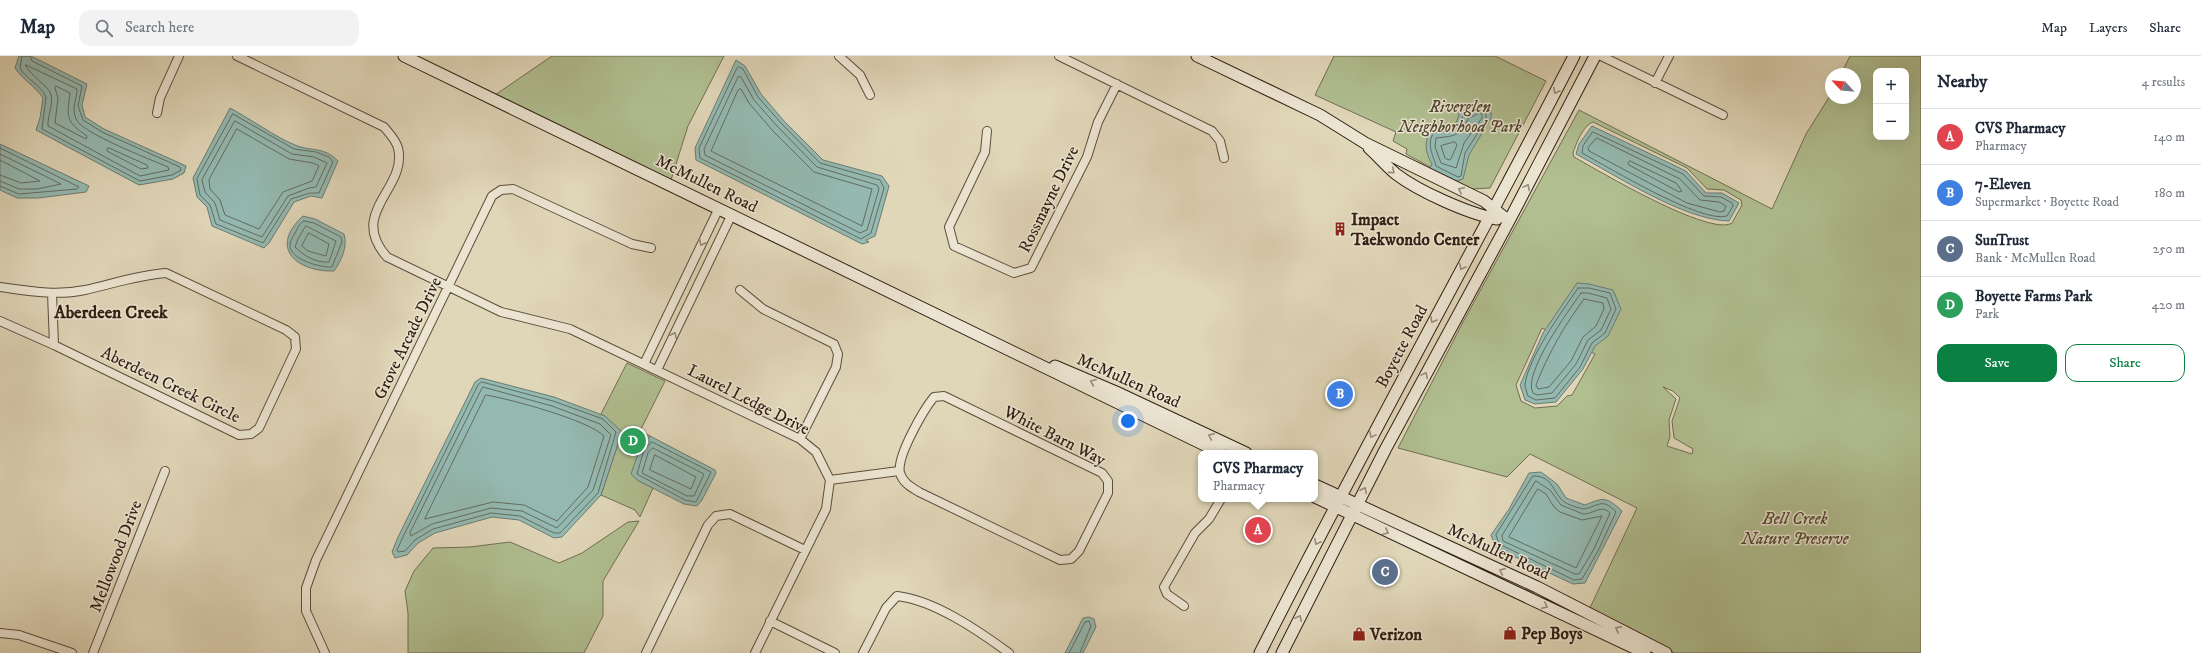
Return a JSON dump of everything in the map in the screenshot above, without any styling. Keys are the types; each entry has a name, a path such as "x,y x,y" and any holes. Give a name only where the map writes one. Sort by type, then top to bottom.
{"street":[{"path":"157,113 160,98 179,56"},
{"name":"Laurel Ledge Drive","path":"237,56 384,127 398,148 398,164 374,218 373,229 379,247 387,257 501,312 570,329 800,439 816,452 830,480"},
{"name":"McMullen Road","path":"404,56 995,342 1239,450"},
{"path":"839,56 860,75 870,95"},
{"path":"1059,56 1212,131 1220,141 1224,158"},
{"path":"1197,56 1320,115 1365,143 1484,202 1492,213 1509,221"},
{"name":"Boyette Road","path":"1260,653 1334,507 1492,213 1574,56"},
{"name":"Boyette Road","path":"1282,653 1356,505 1509,221 1595,56"},
{"path":"1601,56 1723,115"},
{"path":"1655,83 1669,56"},
{"name":"Rossmayne Drive","path":"987,131 985,152 948,227 954,246 1014,273 1031,268 1087,157 1098,122 1117,84"},
{"path":"1365,143 1388,167 1405,180 1477,215 1492,213"},
{"name":"Grove Arcade Drive","path":"325,653 306,611 306,588 320,552 492,196 501,190 513,189 632,244 651,248"},
{"path":"644,364 719,208"},
{"path":"657,370 732,214"},
{"name":"Aberdeen Creek Circle","path":"0,287 52,294 84,290 150,274 166,273 286,330 295,337 296,349 258,428 251,434 239,435 54,344 0,321"},
{"path":"740,290 763,309 834,344 838,354 836,367 800,439"},
{"path":"52,294 54,344"},
{"name":"McMullen Road","path":"1074,378 1215,450"},
{"name":"White Barn Way","path":"944,396 1102,473 1108,481 1108,493 1079,551 1071,558 1060,560 919,492 905,483 899,471 902,456 925,408 934,397 944,396"},
{"name":"Mellowood Drive","path":"93,653 165,470"},
{"path":"755,653 826,509 830,480 899,471"},
{"name":"McMullen Road","path":"1318,486 1537,587 1666,653"},
{"name":"McMullen Road","path":"1318,499 1645,653"},
{"path":"1184,606 1167,594 1164,587 1195,533 1208,519 1219,502"},
{"path":"646,653 708,525 716,516 730,514 805,550"},
{"path":"863,653 886,608 897,596 912,597 974,628 1009,653"},
{"path":"770,621 835,653"},
{"path":"0,632 19,635 72,653"}],"green space":[{"path":"552,56 724,56 688,126 671,180 495,95"},
{"name":"Riverglen Neighborhood Park","path":"1334,56 1495,56 1546,81 1490,188 1471,189 1406,154 1407,149 1393,141 1396,132 1315,95"},
{"name":"Bell Creek Nature Preserve","path":"1850,56 1921,56 1921,653 1675,653 1589,610 1637,508 1530,454 1507,477 1398,448 1463,322 1579,110 1772,209 1806,134 1825,104 1861,104 1861,68 1844,68","holes":["1593,122 1687,168 1707,189 1724,190 1741,200 1742,205 1732,223 1720,225 1702,221 1679,212 1629,188 1574,157 1573,153 1578,140 1586,127","1542,328 1595,354 1572,395 1567,396 1557,406 1535,408 1521,401 1516,385","1663,387 1673,391 1680,398 1672,421 1674,438 1693,449 1692,454 1667,446 1670,437 1669,420 1676,399"]},
{"path":"627,363 665,381 640,431 650,436 640,448 637,480 653,488 640,517 635,510 601,495 622,432 601,414"},
{"path":"639,521 603,581 603,616 584,653 408,653 408,613 405,591 414,571 433,548 470,547 510,542 559,563 582,553 628,522"}],"water":[{"path":"19,56 33,57 87,84 82,105 85,117 104,129 186,166 184,173 173,179 139,185 36,130 40,118 43,98 15,68"},
{"path":"736,60 745,66 761,94 784,121 823,160 882,176 889,186 875,236 866,240 869,242 862,244 696,160 695,148"},
{"path":"1478,104 1488,106 1491,111 1491,118 1469,155 1463,179 1457,181 1430,168 1432,164 1429,159 1426,145 1428,135 1434,126 1448,129 1457,121 1459,111"},
{"path":"230,108 288,142 301,147 322,151 333,156 338,161 322,198 311,196 294,202 269,243 264,248 212,226 207,207 197,197 193,178"},
{"path":"1592,126 1686,171 1706,193 1722,193 1739,203 1729,221 1711,219 1672,205 1631,185 1576,154 1579,144"},
{"path":"0,144 89,186 86,192 38,198 17,198 0,190"},
{"path":"303,216 315,219 344,234 344,249 339,263 334,271 309,267 299,262 292,256 288,248 288,238 293,228"},
{"path":"1577,283 1589,284 1613,290 1621,309 1608,336 1595,346 1583,369 1556,402 1535,404 1525,400 1520,385 1543,333"},
{"path":"481,378 554,397 605,416 622,432 601,495 562,537 554,538 519,520 492,517 435,533 418,543 407,555 395,558 392,552 398,537 475,382"},
{"path":"650,436 715,470 716,473 702,500 697,506 684,504 637,480 631,474 640,448"},
{"path":"1541,472 1557,484 1566,498 1585,505 1605,500 1613,503 1622,511 1585,583 1573,584 1496,548 1491,535 1509,509 1529,473"},
{"path":"1089,617 1094,619 1096,627 1083,653 1065,653 1083,618"}],"place":[{"name":"Impact Taekwondo Center","path":"1340,229"},
{"name":"7-Eleven","path":"1340,394"},
{"name":"Boyette Farms Park","path":"633,441"},
{"name":"CVS Pharmacy","path":"1258,530"},
{"name":"SunTrust","path":"1385,572"},
{"name":"Pep Boys","path":"1510,633"},
{"name":"Verizon","path":"1359,634"}],"district":[{"name":"Aberdeen Creek","path":"111,312"}]}
